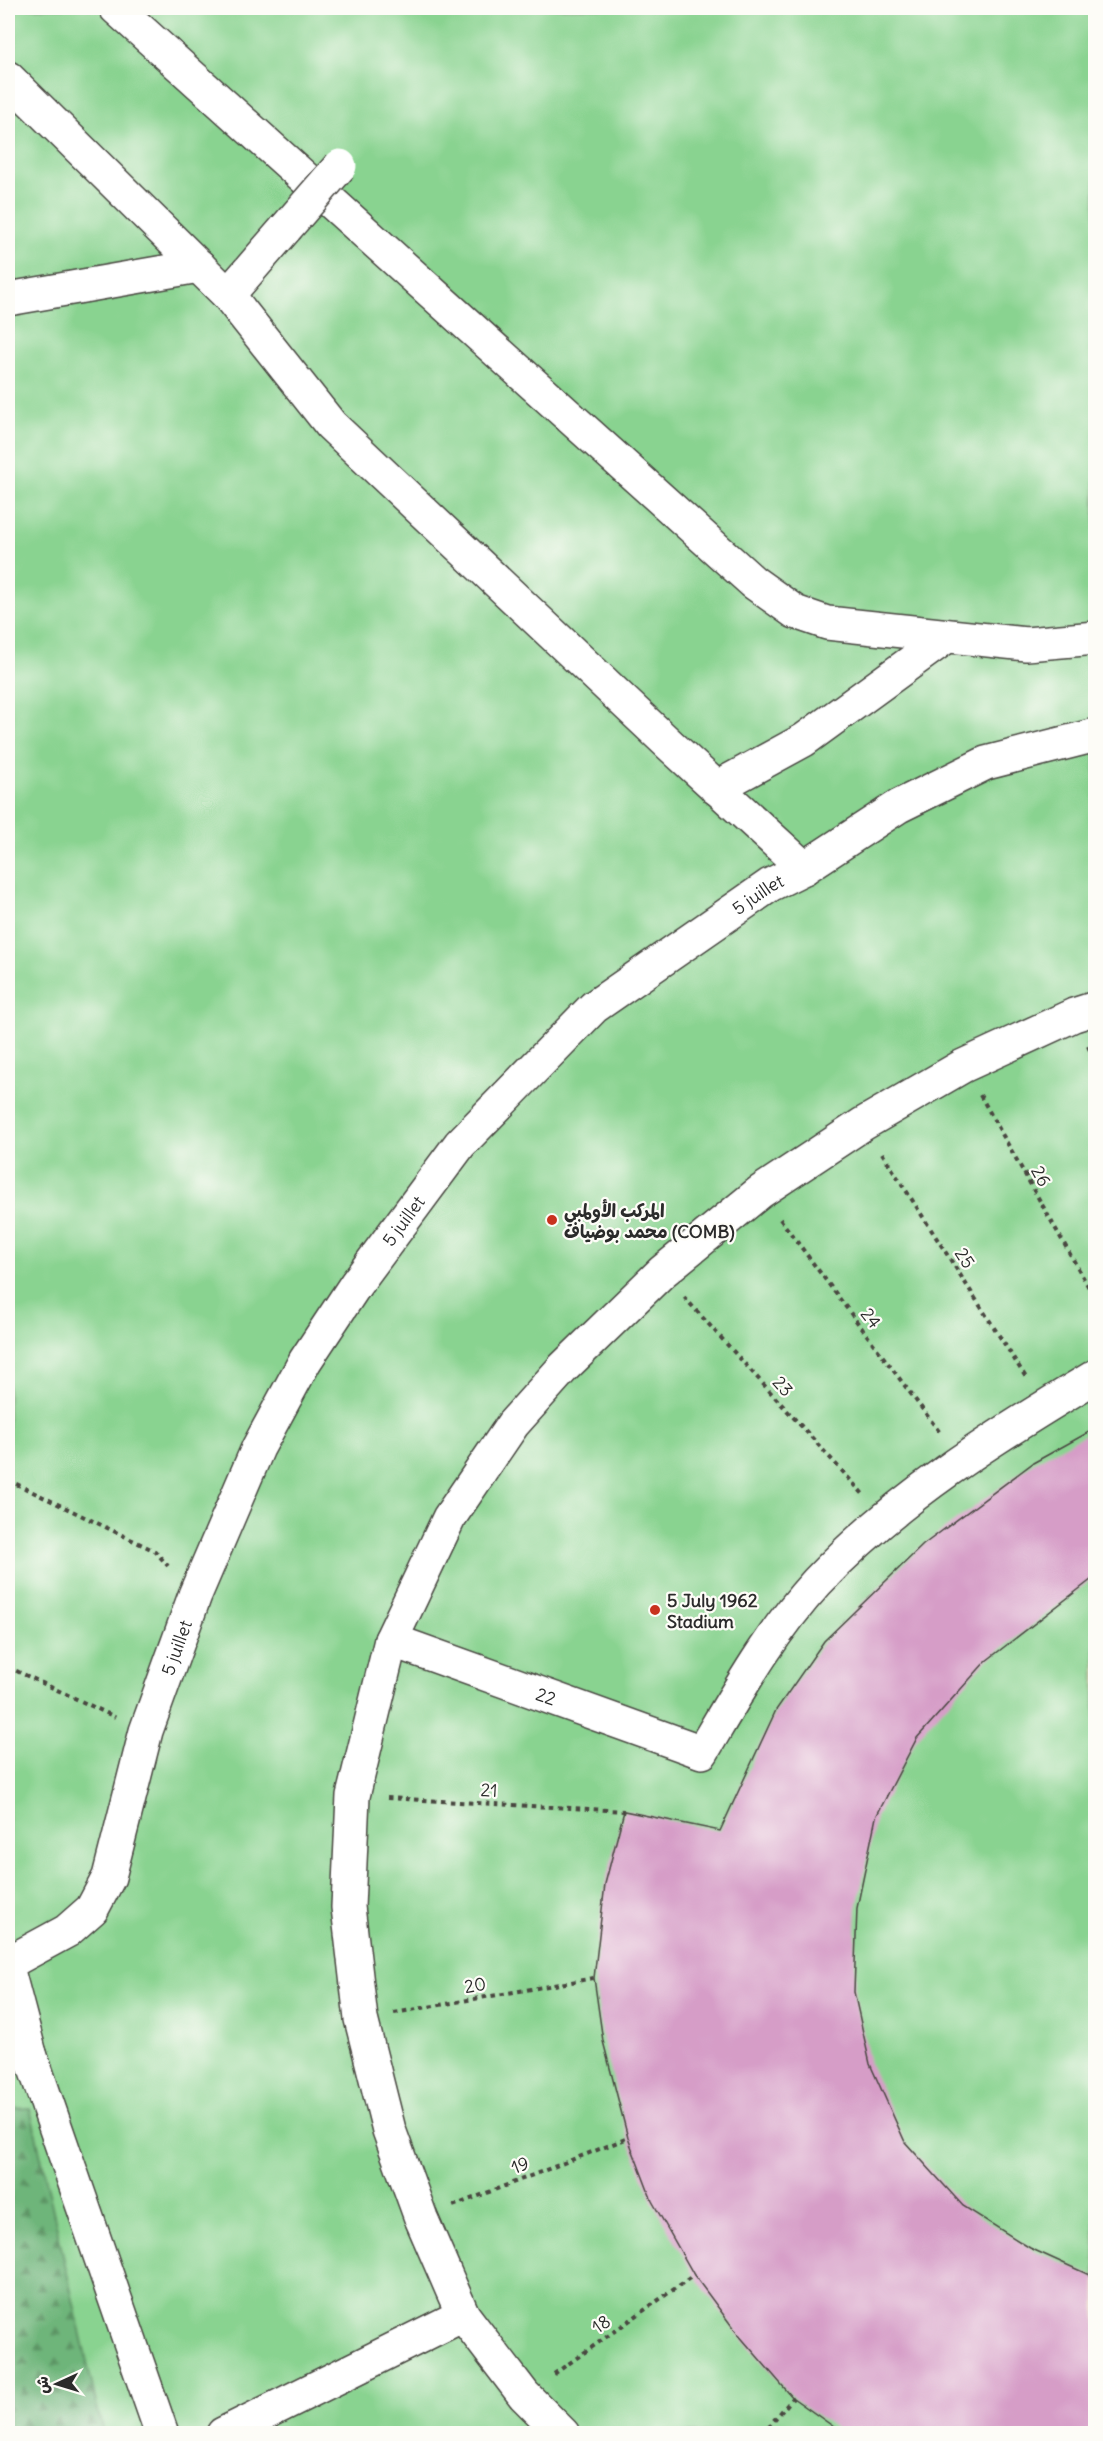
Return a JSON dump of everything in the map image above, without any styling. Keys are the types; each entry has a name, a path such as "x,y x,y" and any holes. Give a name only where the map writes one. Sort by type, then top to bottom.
{"lane":[{"path":"116,8 753,582 795,612 826,622 1026,644 1095,638"},
{"path":"8,78 228,295 331,425 804,868"},
{"path":"228,295 340,166"},
{"path":"8,298 199,266"},
{"path":"717,788 804,740 947,636"},
{"name":"5 juillet","path":"8,1964 67,1931 93,1909 109,1877 146,1731 195,1595 258,1448 305,1361 356,1284 460,1144 594,1007 770,885 804,868 899,806 986,763 1095,735"},
{"path":"563,2433 524,2395 463,2314 421,2218 389,2130 361,2019 348,1907 353,1796 391,1640 450,1518 513,1424 563,1368 662,1272 760,1192 864,1124 963,1066 1074,1015 1095,1008"},
{"path":"884,1517 961,1460 1095,1376"},
{"name":"22","path":"391,1640 702,1752 761,1654 816,1583 884,1517"},
{"path":"8,1971 19,2054 162,2433"},
{"path":"223,2433 463,2314"}],"path":[{"name":"26","path":"963,1066 1095,1300"},
{"name":"25","path":"864,1124 1044,1407"},
{"name":"24","path":"760,1192 961,1460"},
{"name":"23","path":"662,1272 884,1517"},
{"path":"8,1480 155,1551 195,1595"},
{"path":"8,1667 146,1731"},
{"name":"21","path":"353,1796 624,1810"},
{"name":"20","path":"361,2019 594,1978"},
{"name":"19","path":"421,2218 628,2138"},
{"name":"18","path":"524,2395 694,2275"},
{"path":"762,2433 793,2398"}],"green space":[{"name":"المركب الأولمبي محمد بوضياف (COMB)","path":"8,8 1095,8 1095,2433 8,2434"},
{"path":"30,2108 103,2433 8,2433 8,2109"}],"building":[{"path":"1096,1428 1096,1576 986,1661 917,1738 876,1817 857,1908 854,1992 870,2064 905,2142 963,2206 1030,2248 1096,2278 1096,2434 844,2434 793,2398 737,2333 694,2275 652,2201 628,2138 603,2041 594,1978 605,1884 624,1811 720,1831 776,1710 824,1641 923,1545 1033,1463"}],"place":[{"name":"المركب الأولمبي محمد بوضياف (COMB)","path":"552,1220"},
{"name":"5 July 1962 Stadium","path":"655,1610"}]}
